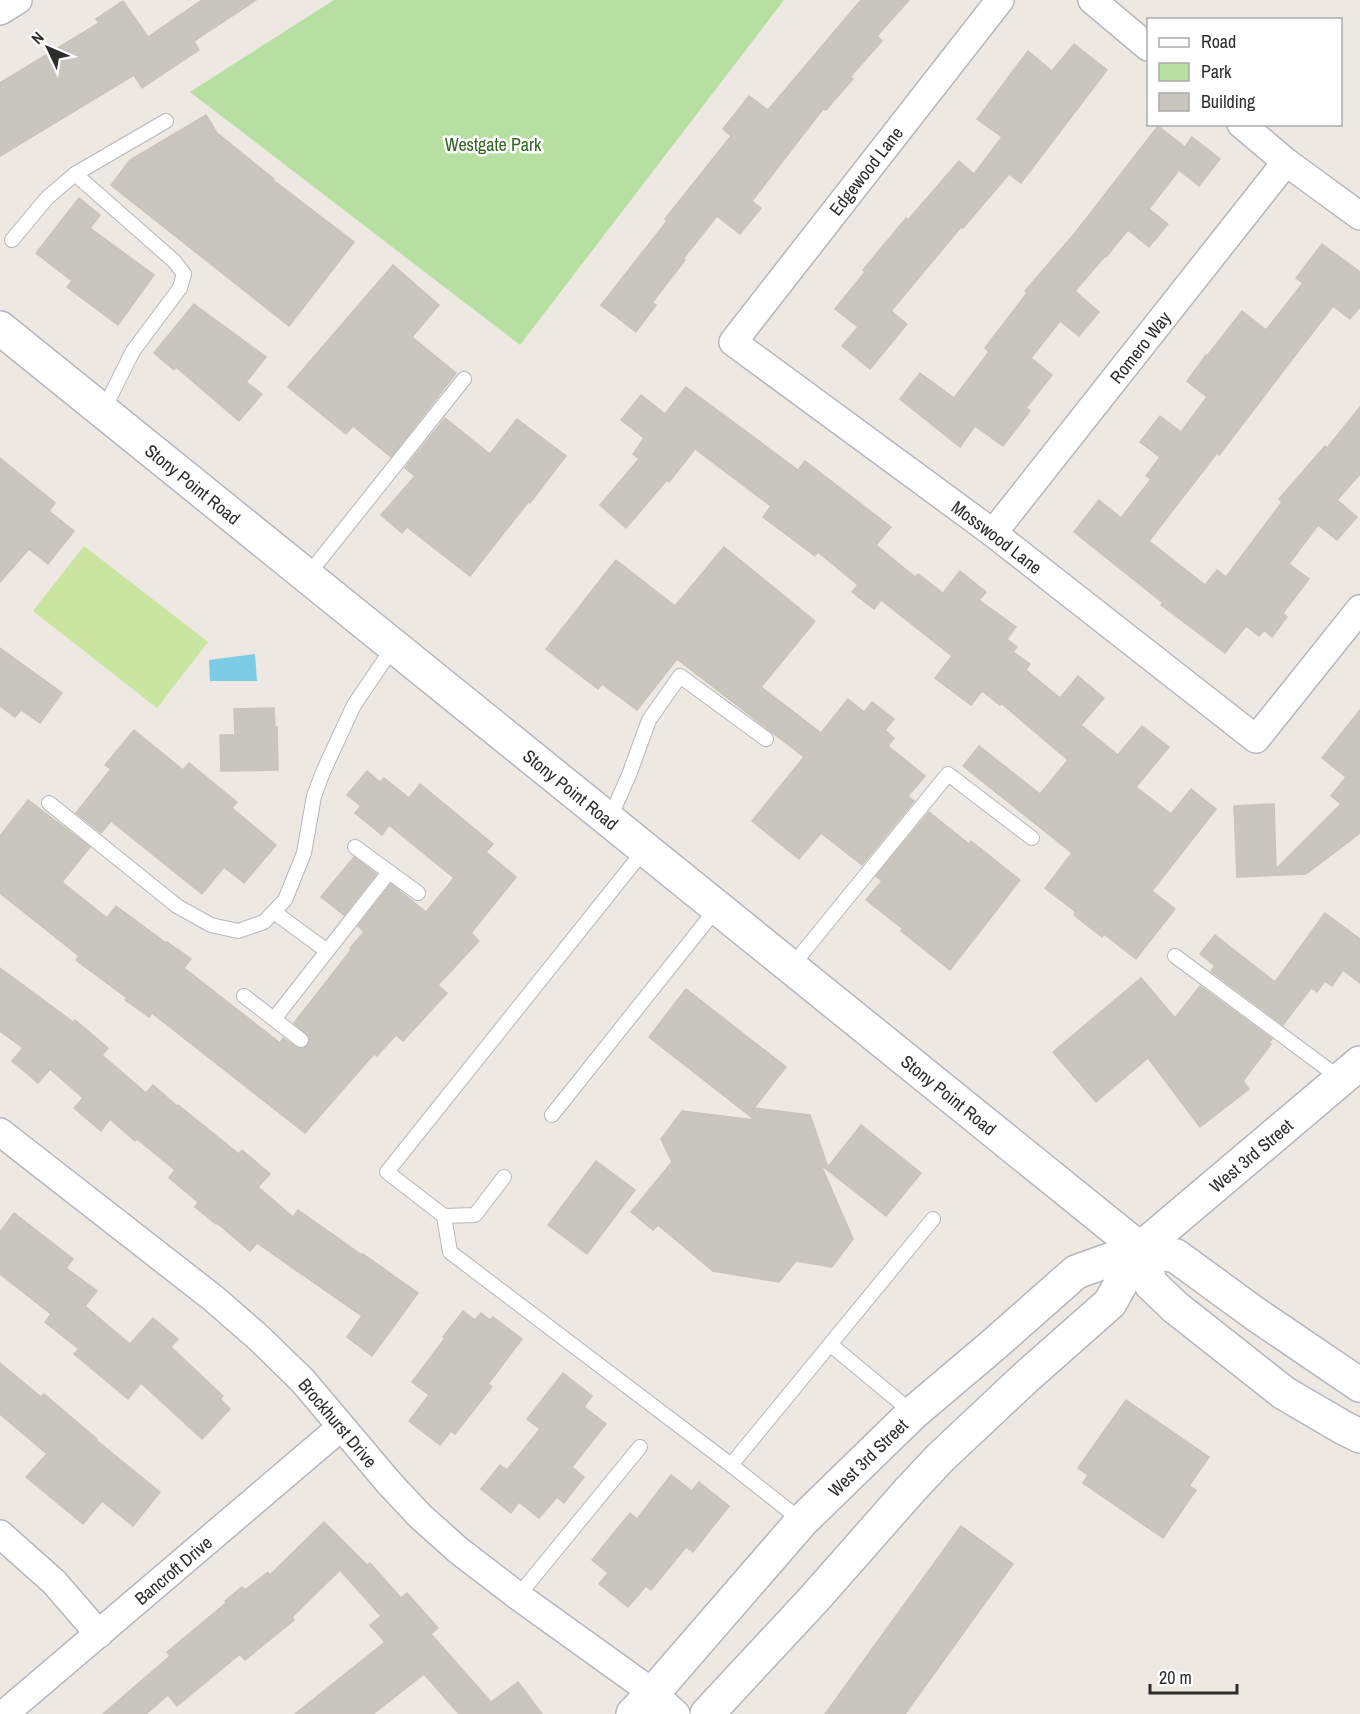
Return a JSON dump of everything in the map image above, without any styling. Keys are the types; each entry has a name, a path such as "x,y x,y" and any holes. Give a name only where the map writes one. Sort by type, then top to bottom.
{"main road":[{"name":"Stony Point Road","path":"0,328 1140,1249 1176,1256 1254,1313 1360,1385"},
{"name":"West 3rd Street","path":"654,1707 802,1521 913,1413 1076,1272 1140,1249 1350,1071"},
{"name":"West 3rd Street","path":"707,1714 940,1458 1110,1303 1140,1249"},
{"path":"1140,1249 1151,1284 1175,1307 1284,1393 1360,1436"}],"street":[{"path":"0,11 18,0"},
{"name":"Edgewood Lane","path":"733,342 1000,0"},
{"path":"1092,0 1147,45"},
{"path":"1243,126 1286,162 1360,216"},
{"name":"Romero Way","path":"993,533 1286,162"},
{"name":"Mosswood Lane","path":"733,342 993,533 1256,739 1360,609"},
{"name":"Brockhurst Drive","path":"0,1132 213,1298 260,1339 303,1381 420,1516 458,1550 654,1707"},
{"name":"Bancroft Drive","path":"4,1714 341,1427"},
{"path":"0,1534 54,1582 99,1634"}],"lane":[{"path":"12,240 46,198 75,174 166,120"},
{"path":"75,174 174,261 184,274 180,288 133,351 103,411"},
{"path":"307,576 464,379"},
{"path":"49,803 177,906 211,925 238,931 264,922 285,900 304,853 314,796 354,705 394,646"},
{"path":"609,820 629,775 649,720 680,676 766,739"},
{"path":"791,967 948,774 1032,838"},
{"path":"356,847 418,893"},
{"path":"504,1177 475,1215 444,1216 387,1172 645,849"},
{"path":"274,1019 389,872"},
{"path":"552,1115 717,907"},
{"path":"274,912 327,951"},
{"path":"1175,956 1350,1071"},
{"path":"244,996 301,1040"},
{"path":"444,1216 450,1252 732,1465 802,1521"},
{"path":"732,1465 933,1219"},
{"path":"831,1345 913,1413"},
{"path":"518,1596 640,1447"}],"green space":[{"name":"Westgate Park","path":"334,0 784,0 520,345 190,92"},
{"path":"84,546 208,642 157,708 33,611"}],"water":[{"path":"255,654 257,681 210,681 209,660"}],"building":[{"path":"202,0 256,0 194,41 199,50 142,88 134,75 0,156 0,83 99,23 96,19 123,1 148,37"},
{"path":"861,0 909,0 877,36 882,41 850,77 853,79 826,110 823,109 752,201 761,208 740,234 717,216 652,303 656,305 636,332 601,305 731,136 723,129 749,96 768,110"},
{"path":"1074,44 1107,70 1021,183 1009,174 891,311 907,324 870,369 842,346 858,327 835,309 865,272 863,270 906,218 908,220 959,161 974,174 1002,137 977,119 1028,51 1052,71"},
{"path":"206,115 217,133 273,180 354,242 289,326 111,185 130,160"},
{"path":"1158,126 1185,147 1192,137 1220,159 1199,186 1179,170 1149,209 1168,224 1149,247 1128,230 1075,291 1099,312 1079,336 1060,321 1031,358 1052,375 1026,408 1030,411 1003,446 975,426 960,447 900,399 920,373 954,398 989,352 985,348 1027,293 1025,291 1075,233"},
{"path":"79,198 100,215 90,228 154,275 118,325 67,287 72,281 36,253"},
{"path":"1322,244 1360,272 1360,307 1350,319 1333,306 1219,455 1217,453 1149,541 1205,585 1217,570 1226,577 1282,502 1279,499 1325,446 1327,448 1360,407 1360,474 1337,500 1357,517 1337,540 1318,525 1289,564 1309,579 1283,613 1287,617 1272,637 1264,630 1259,636 1246,626 1225,653 1161,605 1163,603 1074,532 1099,500 1121,518 1151,479 1146,476 1160,457 1140,442 1160,416 1181,432 1207,397 1187,381 1206,355 1242,311 1266,330 1303,283 1296,278"},
{"path":"393,265 439,305 412,337 456,373 391,457 353,426 346,434 288,387"},
{"path":"194,304 266,357 246,382 262,394 239,421 176,367 174,370 154,353"},
{"path":"686,387 798,470 805,461 891,527 876,545 915,577 918,574 943,593 960,571 986,592 979,600 1016,627 1007,639 1017,647 1013,652 1030,664 1026,670 1060,698 1078,676 1104,698 1081,725 1118,755 1142,726 1169,747 1136,787 1171,814 1191,789 1216,809 1152,891 1175,909 1136,959 1104,934 1102,937 1074,915 1076,912 1045,888 1072,853 963,766 979,746 1040,794 1068,760 1001,703 1000,705 982,691 971,705 935,678 952,656 881,600 874,609 852,592 858,585 818,552 815,556 763,517 771,506 695,449 669,482 667,480 626,528 600,505 639,459 633,454 644,438 621,420 641,395 665,414"},
{"path":"445,418 490,454 517,419 566,456 470,576 407,527 402,533 381,515 415,476 405,468"},
{"path":"0,458 55,503 49,511 74,531 48,564 29,549 0,582"},
{"path":"724,547 815,621 761,687 821,733 848,699 864,712 872,702 894,719 885,730 894,738 888,746 925,776 908,796 914,801 862,865 821,833 799,859 752,821 804,757 677,659 637,710 602,684 598,689 546,649 616,560 675,606"},
{"path":"0,648 62,693 40,723 21,710 15,717 0,706"},
{"path":"274,708 278,770 221,771 220,735 235,735 234,709"},
{"path":"1360,710 1360,833 1306,874 1237,877 1234,806 1274,804 1276,869 1341,804 1331,796 1346,777 1322,758"},
{"path":"134,730 183,770 189,763 237,802 232,808 276,845 244,883 224,867 202,894 111,821 101,833 76,813 111,769 105,765"},
{"path":"367,771 380,782 384,778 409,798 420,784 493,844 486,852 516,877 471,933 479,941 438,985 447,993 403,1041 396,1035 377,1056 374,1054 305,1133 152,1013 149,1017 125,1000 127,998 76,960 79,956 0,893 0,836 28,800 90,847 62,882 107,918 116,906 191,959 184,968 280,1043 283,1038 296,1047 304,1048 308,1045 309,1037 294,1023 364,932 358,926 391,884 426,912 454,878 389,825 382,835 355,813 361,806 347,795"},
{"path":"929,812 969,844 971,841 1020,880 950,970 866,900 882,881 876,876"},
{"path":"354,857 376,874 344,915 321,897"},
{"path":"1325,913 1360,939 1360,983 1343,970 1332,986 1325,981 1317,992 1311,988 1283,1025 1211,971 1215,966 1200,954 1215,935 1275,982"},
{"path":"0,968 73,1022 75,1020 108,1048 102,1055 146,1093 153,1085 239,1154 242,1150 270,1174 258,1187 293,1217 298,1210 418,1293 372,1356 347,1337 362,1316 257,1243 250,1251 195,1207 198,1202 169,1178 175,1170 137,1139 135,1141 110,1119 101,1131 74,1108 83,1098 50,1069 38,1083 12,1061 23,1048 0,1031"},
{"path":"1141,978 1175,1018 1200,986 1272,1039 1269,1043 1271,1044 1243,1081 1249,1089 1200,1127 1148,1058 1096,1102 1053,1052"},
{"path":"686,989 786,1067 754,1108 810,1115 828,1167 861,1125 921,1173 886,1216 821,1165 853,1239 832,1267 796,1261 779,1282 713,1271 658,1225 653,1230 631,1212 672,1162 661,1139 682,1111 755,1120 649,1037"},
{"path":"596,1161 635,1190 587,1254 548,1225"},
{"path":"14,1213 73,1259 66,1268 97,1291 85,1306 130,1344 153,1318 178,1339 171,1347 223,1396 220,1399 230,1409 202,1439 141,1383 128,1399 74,1354 79,1349 45,1322 51,1314 0,1274 0,1232"},
{"path":"463,1311 475,1320 481,1313 490,1320 493,1317 522,1339 488,1384 492,1387 455,1434 451,1431 440,1445 409,1421 429,1395 412,1382"},
{"path":"0,1363 41,1397 44,1394 160,1492 133,1526 102,1501 83,1524 26,1477 47,1454 0,1414"},
{"path":"563,1373 592,1396 584,1407 606,1424 572,1467 584,1477 564,1503 557,1497 539,1518 519,1502 511,1513 481,1489 500,1465 507,1470 540,1429 527,1419"},
{"path":"1126,1400 1209,1457 1189,1486 1196,1490 1163,1538 1083,1483 1088,1475 1078,1468"},
{"path":"671,1475 692,1491 699,1482 729,1506 693,1552 686,1547 651,1590 646,1586 628,1607 599,1584 608,1573 592,1560 630,1513 637,1519"},
{"path":"324,1522 367,1565 370,1563 401,1598 407,1593 438,1628 431,1634 491,1702 518,1682 542,1714 459,1714 424,1674 373,1714 295,1714 385,1642 370,1625 381,1616 340,1570 292,1617 294,1620 245,1660 240,1654 177,1706 168,1695 146,1714 103,1714 170,1656 167,1652 226,1603 225,1601 242,1587 245,1590 268,1572 270,1575"},
{"path":"961,1526 1013,1564 905,1714 825,1714"}]}
